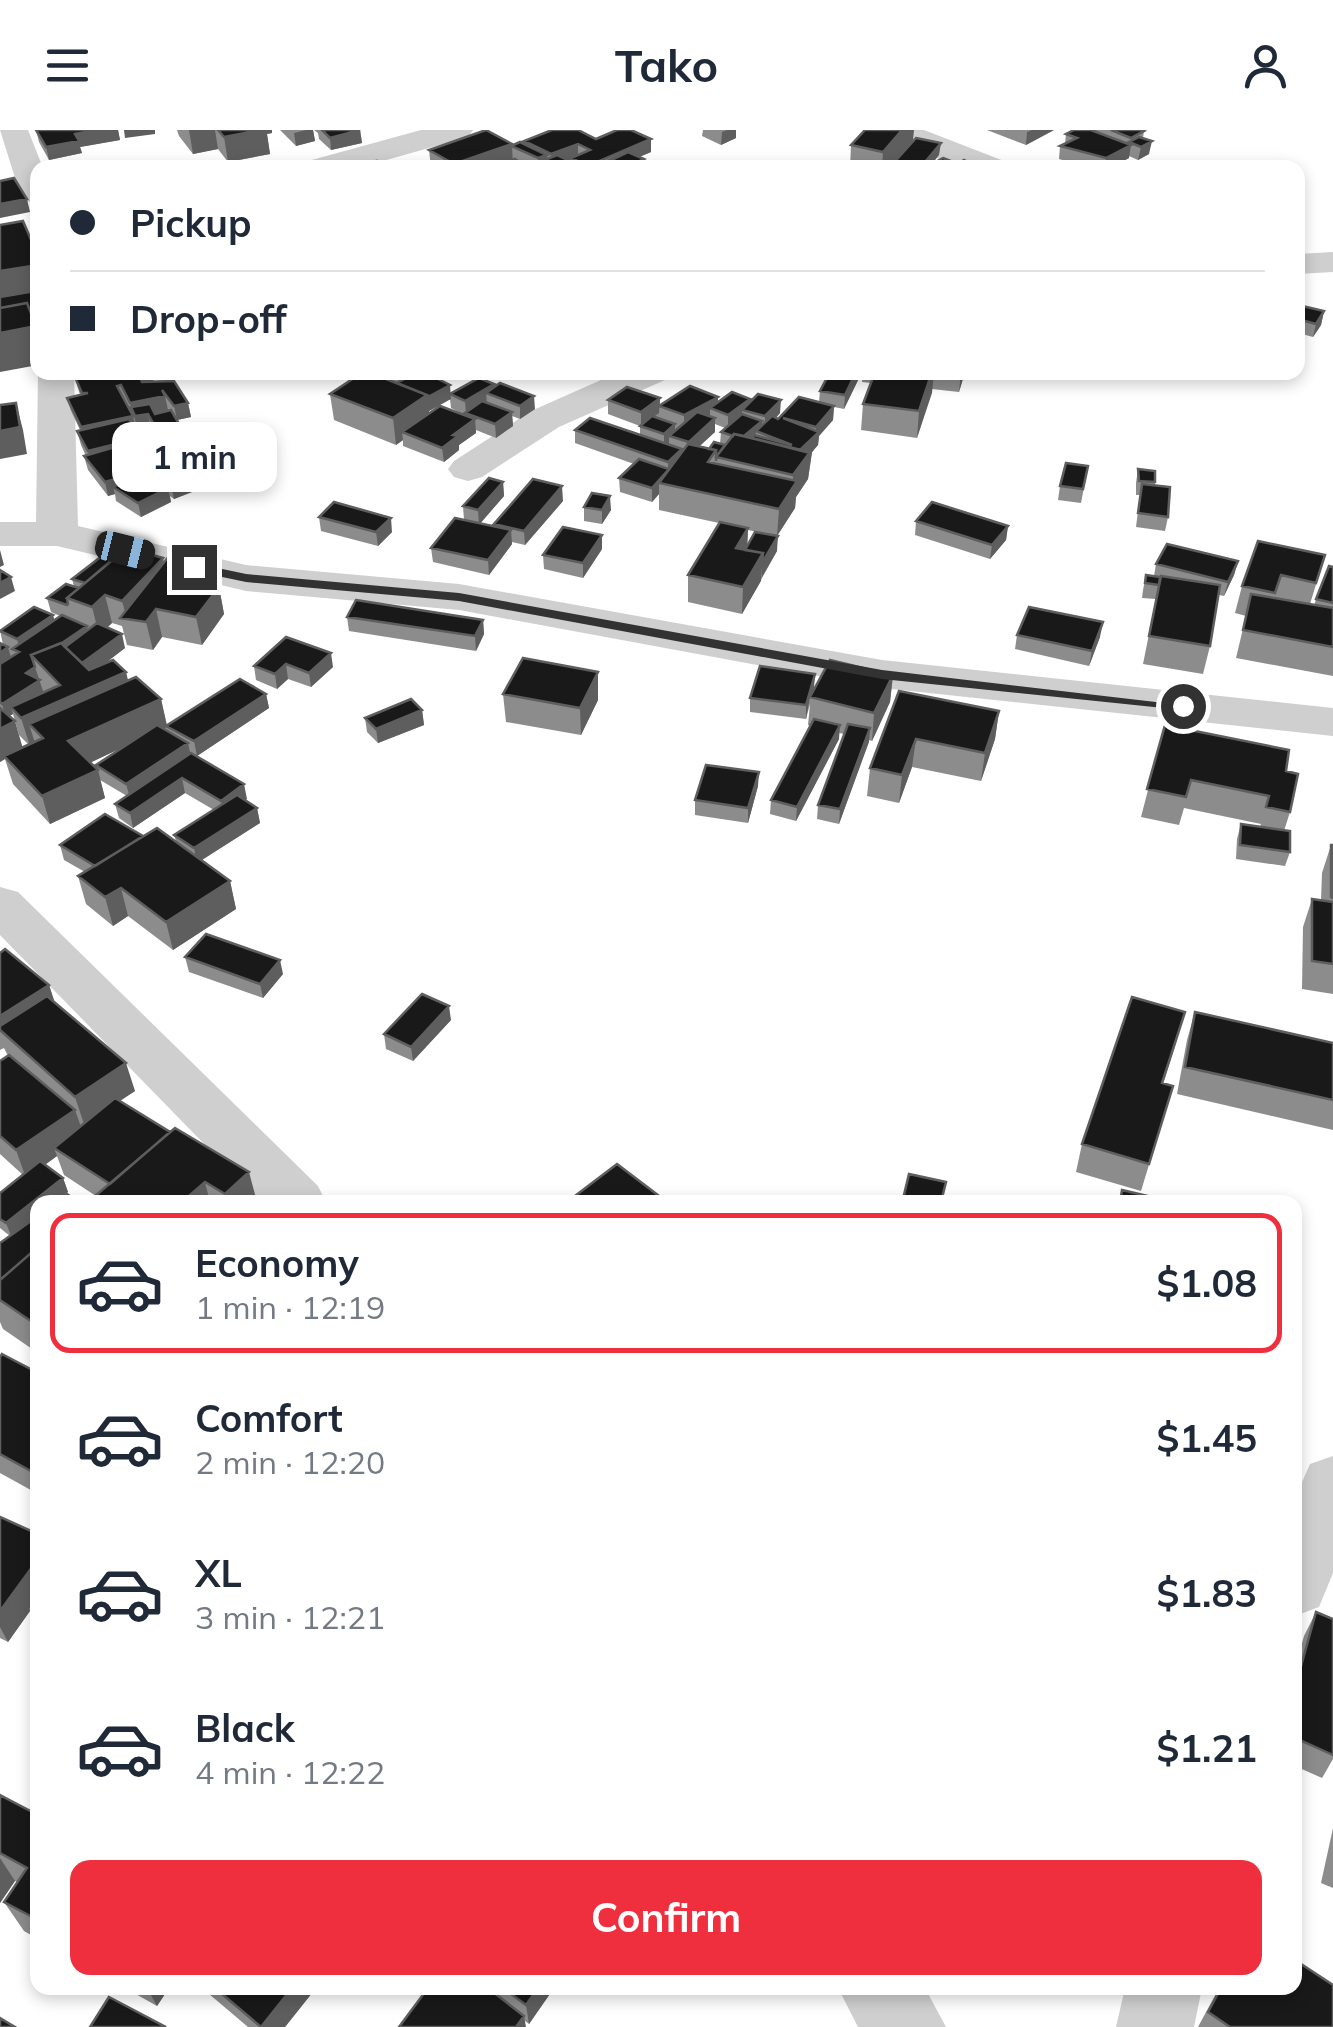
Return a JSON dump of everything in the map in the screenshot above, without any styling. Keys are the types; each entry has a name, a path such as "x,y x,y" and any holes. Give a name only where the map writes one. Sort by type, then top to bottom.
{"street":[{"path":"12,130 30,176"},
{"path":"349,160 457,130"},
{"path":"896,130 972,160"},
{"path":"1305,264 1333,262"},
{"path":"55,380 57,534"},
{"path":"468,470 545,419 634,380"},
{"path":"0,534 57,534 246,578 459,597 882,674 1333,722"},
{"path":"7,922 290,1195"},
{"path":"1302,1566 1333,1484"},
{"path":"882,1995 907,2027"},
{"path":"1155,2027 1162,1995"}],"building":[{"path":"36,130 100,130 75,134 79,141 46,147"},
{"path":"218,130 261,130 224,137"},
{"path":"322,130 360,130 330,138"},
{"path":"486,130 512,144 466,160 447,160 429,150"},
{"path":"552,130 578,130 596,139 617,130 631,130 651,139 602,160 571,158 590,150 578,144 551,154 524,141"},
{"path":"865,130 902,130 883,152 851,145"},
{"path":"1091,130 1131,145 1106,158 1060,146 1077,138 1066,134"},
{"path":"1111,130 1141,130 1144,131 1131,138"},
{"path":"1139,137 1152,141 1141,147 1129,142"},
{"path":"916,138 941,143 927,160 896,160"},
{"path":"520,142 547,155 538,158 511,146"},
{"path":"628,152 644,159 642,160 611,160"},
{"path":"14,178 27,199 0,204 0,181"},
{"path":"23,221 30,237 30,266 0,271 0,225"},
{"path":"30,292 30,311 27,303 0,308 0,297"},
{"path":"27,303 30,327 0,333 0,308"},
{"path":"1305,307 1324,311 1316,324 1305,321"},
{"path":"76,380 174,381 188,403 174,406 162,390 165,396 130,403 121,385 117,386 133,416 81,427 67,398 88,393 82,393"},
{"path":"351,380 389,380 427,395 393,418 330,394"},
{"path":"440,380 450,385 428,397 397,383"},
{"path":"475,380 494,384 465,401 450,394"},
{"path":"826,380 852,380 845,395 820,391"},
{"path":"872,380 929,380 919,411 863,404"},
{"path":"500,383 534,396 520,406 486,393"},
{"path":"690,386 718,397 684,415 659,406"},
{"path":"627,387 660,398 641,412 608,400"},
{"path":"732,392 750,399 728,415 710,408"},
{"path":"758,394 781,400 765,416 742,410"},
{"path":"799,397 834,406 816,427 783,418 819,432 802,448 812,450 810,453 752,438 754,435 792,445 756,431 772,416 778,419"},
{"path":"482,401 512,412 495,424 465,413"},
{"path":"16,403 20,427 0,431 0,405"},
{"path":"150,404 155,414 171,410 182,429 146,438 139,426 153,423 148,414 135,416 131,407"},
{"path":"440,406 475,419 442,448 402,432"},
{"path":"697,412 715,418 689,442 669,436"},
{"path":"742,414 762,421 744,436 721,432"},
{"path":"652,416 675,424 664,434 640,426"},
{"path":"590,418 682,449 668,462 575,430"},
{"path":"129,419 140,438 88,451 77,431"},
{"path":"215,426 221,437 197,443 191,432"},
{"path":"186,431 200,454 143,468 130,445"},
{"path":"734,434 810,452 793,475 716,457"},
{"path":"714,442 725,445 716,457 716,450 709,449"},
{"path":"688,444 716,450 708,462 797,481 779,509 659,483"},
{"path":"122,445 142,471 105,482 84,456"},
{"path":"209,451 225,464 171,485 156,472"},
{"path":"639,459 669,469 652,488 619,478"},
{"path":"1066,463 1088,466 1083,489 1060,486"},
{"path":"1138,469 1155,471 1155,482 1139,481"},
{"path":"144,472 168,488 138,503 113,487"},
{"path":"489,478 503,482 478,510 463,506"},
{"path":"533,479 562,486 524,531 494,524"},
{"path":"1142,484 1170,487 1168,517 1138,513"},
{"path":"592,493 610,496 602,510 584,507"},
{"path":"334,502 391,518 376,532 319,517"},
{"path":"932,502 1008,526 992,545 916,521"},
{"path":"455,518 511,530 488,560 431,548"},
{"path":"720,522 748,528 736,548 763,553 743,587 688,575"},
{"path":"563,527 602,535 583,563 543,555"},
{"path":"755,532 778,536 762,563 763,553 745,550"},
{"path":"1258,541 1325,555 1316,583 1281,575 1275,593 1242,586"},
{"path":"1167,544 1238,561 1228,582 1156,564"},
{"path":"127,548 163,558 122,601 105,595 92,607 67,598"},
{"path":"102,556 112,560 85,583 72,579"},
{"path":"169,556 195,561 180,580 219,587 196,617 156,609 146,622 120,618"},
{"path":"1329,566 1333,567 1333,603 1316,599"},
{"path":"0,570 11,577 0,583"},
{"path":"1146,575 1160,577 1159,585 1145,583"},
{"path":"1161,576 1220,585 1210,646 1149,636"},
{"path":"66,584 79,588 67,598 67,605 47,598"},
{"path":"1251,594 1333,608 1333,647 1243,630"},
{"path":"356,600 483,620 475,636 347,617"},
{"path":"34,607 53,615 17,639 0,631"},
{"path":"1029,607 1103,622 1092,651 1017,635"},
{"path":"62,615 87,626 62,643 31,655 35,667 26,673 40,680 2,704 0,664 19,652 12,649"},
{"path":"97,623 122,634 82,663 65,647"},
{"path":"286,637 331,653 309,673 286,664 275,674 254,666"},
{"path":"61,643 89,670 113,660 126,672 21,718 11,707 60,685 31,655"},
{"path":"523,658 598,672 580,708 503,694"},
{"path":"830,660 893,675 874,713 810,697"},
{"path":"760,666 815,674 806,705 750,698"},
{"path":"136,677 161,699 68,741 98,770 42,796 4,756 43,738 29,724"},
{"path":"240,679 266,694 194,741 166,726"},
{"path":"899,691 999,711 985,753 916,739 902,775 870,768"},
{"path":"411,699 422,710 376,729 365,718"},
{"path":"0,708 15,721 0,729"},
{"path":"814,719 840,725 797,807 771,800"},
{"path":"848,724 870,728 840,809 818,805"},
{"path":"157,725 188,743 126,784 96,765"},
{"path":"1165,725 1289,750 1286,771 1298,774 1290,812 1266,807 1269,796 1191,780 1186,797 1147,789"},
{"path":"191,753 244,784 221,801 182,778 130,813 115,804"},
{"path":"706,765 759,772 748,808 695,800"},
{"path":"237,795 257,808 194,848 174,835"},
{"path":"105,814 143,836 95,866 60,845"},
{"path":"1241,824 1290,831 1290,852 1240,845"},
{"path":"157,828 230,881 166,922 121,888 105,897 78,876"},
{"path":"1333,845 1333,898 1331,897"},
{"path":"1312,899 1333,902 1333,964 1312,961"},
{"path":"206,934 280,960 260,984 185,957"},
{"path":"5,949 49,985 0,1016 0,953"},
{"path":"422,994 449,1006 411,1047 384,1034"},
{"path":"47,996 126,1063 75,1097 0,1030 0,1026"},
{"path":"1132,997 1185,1012 1162,1083 1173,1086 1149,1164 1082,1144"},
{"path":"1195,1012 1333,1043 1333,1100 1185,1067"},
{"path":"9,1055 75,1110 16,1150 0,1136 0,1061"},
{"path":"115,1098 170,1132 110,1184 54,1148"},
{"path":"175,1128 249,1172 225,1194 205,1182 190,1195 96,1195"},
{"path":"40,1161 63,1178 41,1195 30,1195 30,1204 6,1223 0,1219 0,1193"},
{"path":"617,1164 658,1195 576,1195"},
{"path":"909,1174 946,1182 943,1195 904,1195"},
{"path":"30,1222 30,1254 0,1280 0,1243"},
{"path":"30,1254 30,1321 0,1300 0,1280"},
{"path":"2,1354 30,1369 30,1471 0,1454"},
{"path":"0,1517 30,1530 30,1570 0,1611"},
{"path":"1316,1612 1333,1619 1333,1755 1302,1741 1302,1663"},
{"path":"0,1795 30,1811 30,1916 4,1902 27,1868 0,1853"},
{"path":"1302,1965 1333,1985 1333,2027 1230,2027 1208,2012 1217,1995 1302,1995"},
{"path":"223,1995 286,1995 261,2027"},
{"path":"423,1995 497,1995 524,2016 516,2027 399,2027"},
{"path":"512,1995 533,1995 526,2005"},
{"path":"109,1997 166,2027 90,2027"},
{"path":"0,2018 15,2027 0,2027"}],"route":[{"path":"194,567 246,578 459,597 882,674 1183,706"}]}
